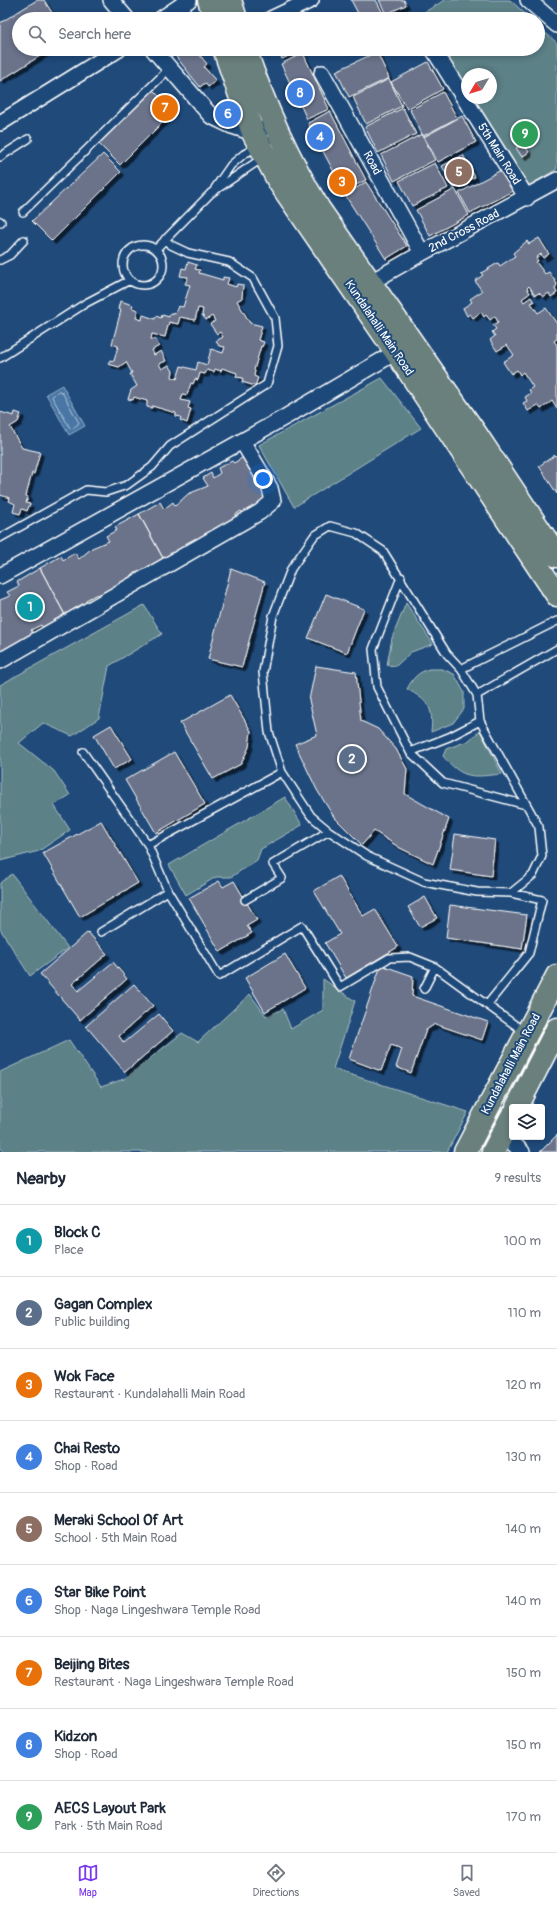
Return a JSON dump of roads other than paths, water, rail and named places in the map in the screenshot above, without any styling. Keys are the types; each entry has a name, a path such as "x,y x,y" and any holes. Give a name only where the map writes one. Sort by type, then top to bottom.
{"main road":[{"path":"209,0 213,12"},
{"path":"230,0 234,12"},
{"name":"Kundalahalli Main Road","path":"227,56 270,143 305,220 396,352 557,595"},
{"name":"Kundalahalli Main Road","path":"247,56 270,143 297,173 319,209 476,434 557,556"},
{"name":"Kundalahalli Main Road","path":"465,1152 557,976"},
{"name":"Kundalahalli Main Road","path":"519,1104 555,1038"}],"street":[{"path":"171,12 189,0"},
{"path":"286,12 311,0"},
{"path":"528,0 542,12"},
{"path":"116,2 122,12"},
{"path":"545,15 557,25"},
{"path":"0,123 108,56"},
{"path":"159,56 211,116 270,143"},
{"name":"5th Main Road","path":"436,56 527,198"},
{"name":"Road","path":"322,73 422,253"},
{"name":"2nd Cross Road","path":"371,282 422,253 527,198 557,180"},
{"path":"0,576 242,441 396,352"},
{"path":"0,661 260,512 273,501 270,488 242,441"}],"lane":[{"path":"23,212 170,68"},
{"path":"0,157 28,139"},
{"path":"156,249 211,193 270,143"},
{"path":"211,193 231,165 244,154 270,143"},
{"path":"0,538 86,490 106,492 127,485 152,467 170,446 267,384 278,346 275,318 253,278 229,262 188,253 171,245 165,239"},
{"path":"0,260 10,255 24,240"},
{"path":"144,244 156,249 162,257 163,268 159,277 151,284 140,285 130,280 124,270 124,257 132,248 144,244"},
{"path":"0,358 86,303 130,280"},
{"path":"487,1005 530,953 542,900 511,893 477,892 424,882 367,856 329,831 311,816 282,772 269,732 263,672 273,616 291,569 314,536 330,526 356,533 383,551 448,654 461,669 477,694 480,721 539,827 542,856 533,875 511,893"},
{"path":"400,577 373,649 377,687 410,752 443,783 526,805"},
{"path":"461,669 557,621"},
{"path":"477,694 557,650"},
{"path":"410,752 449,737 480,721"},
{"path":"83,752 148,845 168,891 219,976 302,926 340,987 389,958 410,957 435,967 527,1034"},
{"path":"148,845 282,772"},
{"path":"245,900 282,878 273,864 329,831"},
{"path":"101,932 168,891"},
{"path":"424,989 435,967"}],"water":[{"path":"62,385 85,426 69,435 46,394"}],"place":[{"name":"Kidzon","path":"300,93"},
{"name":"Beijing Bites","path":"165,108"},
{"name":"Star Bike Point","path":"228,114"},
{"name":"AECS Layout Park","path":"525,134"},
{"name":"Chai Resto","path":"320,137"},
{"name":"Meraki School Of Art","path":"459,172"},
{"name":"Wok Face","path":"342,182"},
{"name":"Block C","path":"30,607"},
{"name":"Gagan Complex","path":"352,759"}]}
